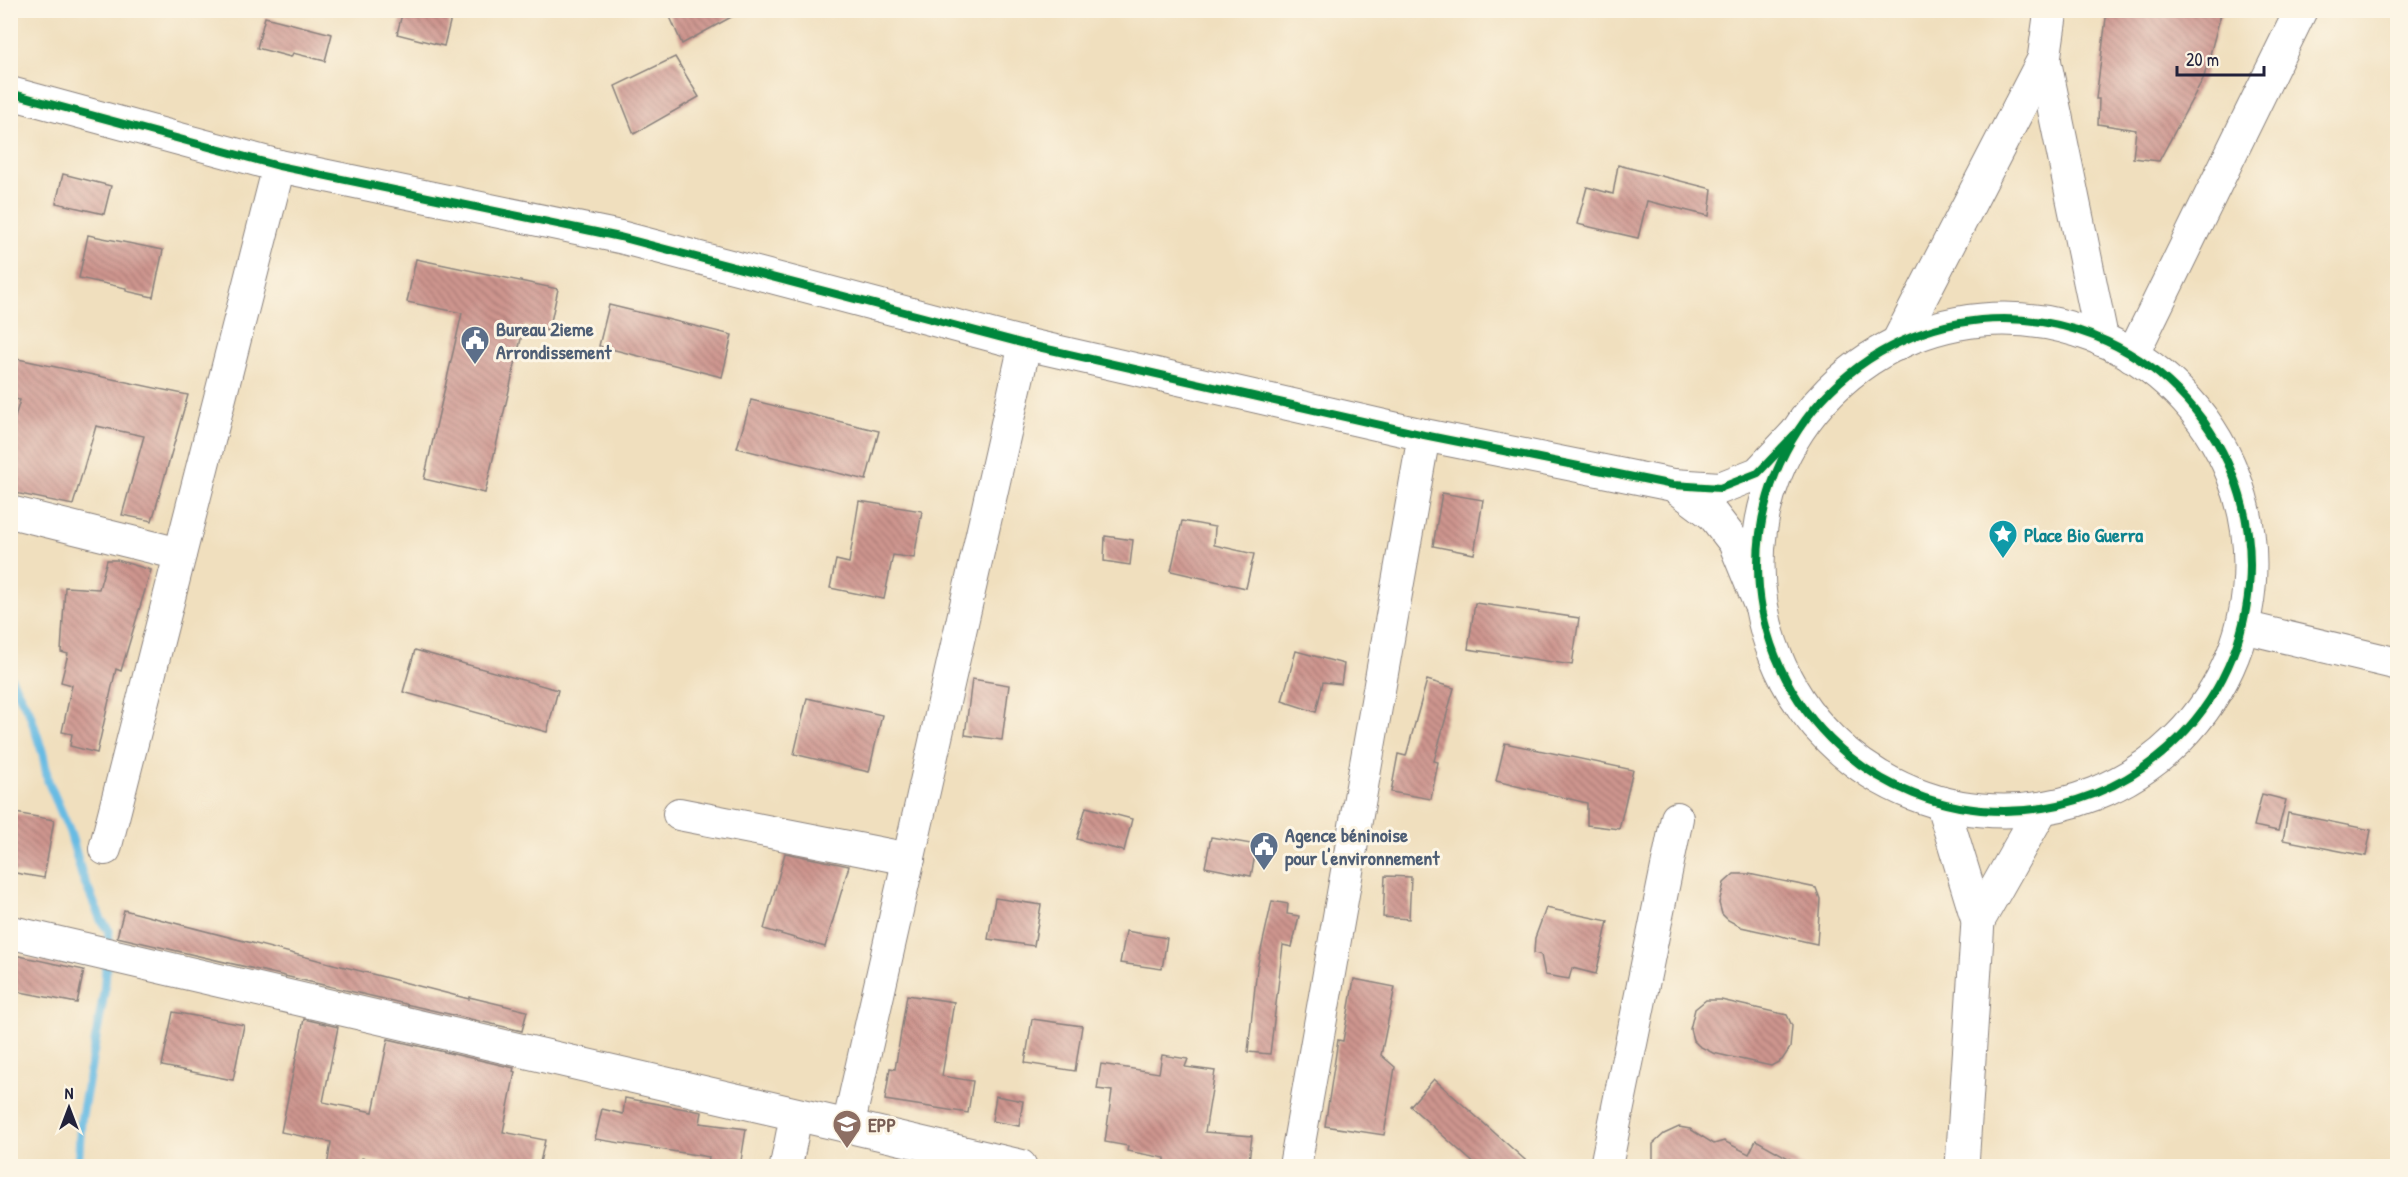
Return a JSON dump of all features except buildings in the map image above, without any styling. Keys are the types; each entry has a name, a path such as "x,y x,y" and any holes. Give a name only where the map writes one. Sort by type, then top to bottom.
{"street":[{"path":"1897,344 2044,58 2051,10"},
{"path":"2132,356 2301,10"},
{"path":"2044,58 2102,340"},
{"path":"10,93 279,166 620,237 1025,344 1424,435 1672,485 1720,488 1758,473 1794,435 1814,408 1845,378 1865,362 1897,344 1930,331 1964,323 1999,320 2034,322 2069,328 2102,340 2132,356 2174,387 2208,427 2233,473 2247,523 2251,575 2243,627 2234,654 2207,705 2190,727 2147,765 2114,784 2070,802 2042,808 2008,811 1975,809 1942,803 1908,792 1876,776 1847,755 1821,730 1798,702 1767,638 1760,603 1757,554 1761,520 1772,480 1794,435"},
{"path":"105,849 279,166"},
{"path":"848,1127 1025,344"},
{"path":"1295,1167 1424,435"},
{"path":"1672,485 1713,515 1734,542 1760,603"},
{"path":"10,512 180,554"},
{"path":"2243,627 2397,664"},
{"path":"1942,803 1978,921 1962,1167"},
{"path":"1978,921 2042,808"},
{"path":"679,814 909,859"},
{"path":"1606,1167 1677,818"},
{"path":"10,932 1020,1167"},
{"path":"786,1167 796,1115"}],"waterway":[{"path":"10,677 30,714 43,754 48,781 70,832 82,875 101,920 109,931 104,993 81,1121 78,1166"}],"cycle path":[{"path":"10,93 279,166 620,237 1025,344 1424,435 1673,485 1720,488 1758,473 1794,435"},
{"path":"2004,319 2052,324 2098,338 2141,361 2178,391 2208,428 2231,471 2245,517 2250,565 2245,613 2231,659 2208,702 2178,739 2141,769 2098,792 2052,806 2004,811 1956,806 1910,792 1867,769 1830,739 1800,702 1777,659 1763,613 1758,565 1763,517 1777,471 1800,428 1830,391 1867,361 1910,338 1956,324 2004,319"}],"place":[{"name":"Bureau 2ieme Arrondissement","path":"475,366"},
{"name":"Place Bio Guerra","path":"2003,560"},
{"name":"Agence béninoise pour l'environnement","path":"1264,872"},
{"name":"EPP","path":"847,1150"}]}
